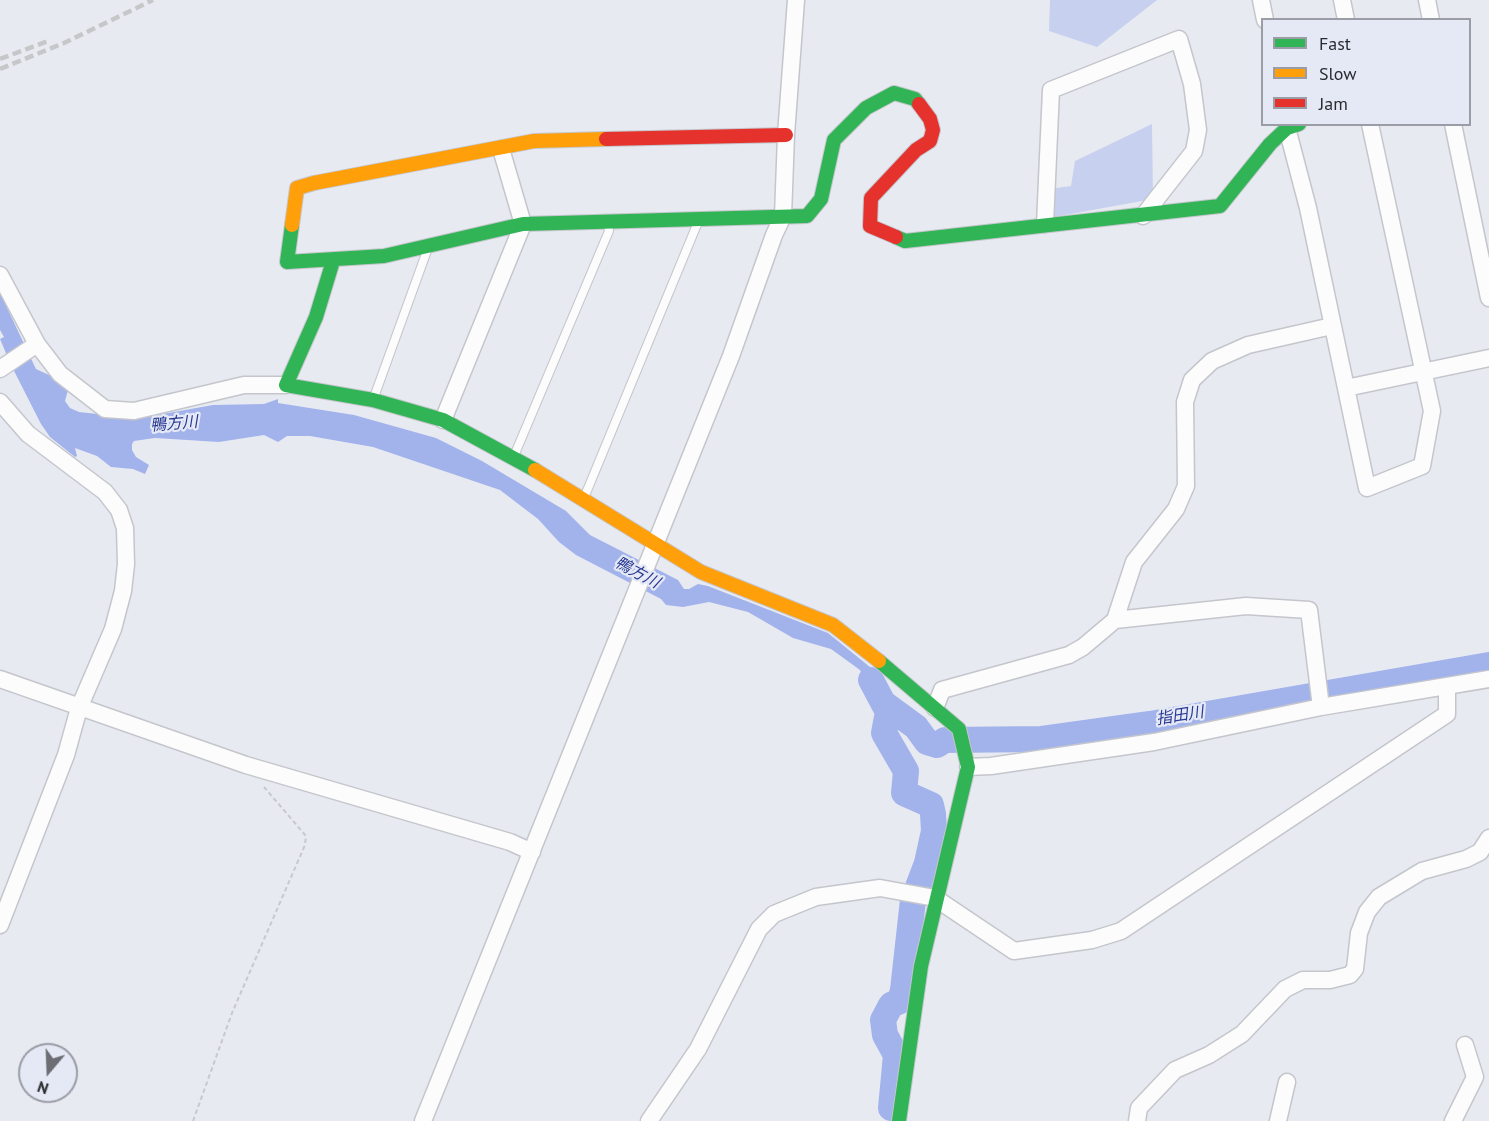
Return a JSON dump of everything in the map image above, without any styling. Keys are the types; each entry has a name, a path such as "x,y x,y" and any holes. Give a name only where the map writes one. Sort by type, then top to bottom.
{"street":[{"path":"423,1121 731,356 774,235 783,216 786,135 796,0"},
{"path":"1261,0 1265,18"},
{"path":"1342,0 1346,18"},
{"path":"1427,0 1431,18"},
{"path":"1045,224 1051,90 1179,39 1192,84 1198,130 1194,151 1143,216"},
{"path":"786,135 534,141 297,188 287,262 333,261 384,256 523,224 807,216 821,199 834,140 866,108 894,93 915,99 930,118 933,130 930,141 916,150 871,198 870,226 905,241 1220,206 1270,144 1291,126 1367,488 1422,466 1432,411 1370,126"},
{"path":"1453,126 1489,298"},
{"path":"443,420 523,224 501,149"},
{"path":"286,385 316,317 333,261"},
{"path":"0,275 37,344 60,374 105,409 134,411 244,385 286,385 373,400 443,420 514,457 653,549 701,572 803,611 833,626 959,729 966,762 930,897 898,1121"},
{"path":"934,708 942,690 1069,655 1083,647 1115,620 1134,562 1176,509 1186,486 1185,402 1192,380 1212,361 1248,345 1332,326"},
{"path":"0,369 37,344"},
{"path":"1346,388 1489,357"},
{"path":"0,402 28,434 105,492 119,510 125,528 123,591 113,629 80,708 66,755 0,925"},
{"path":"1115,620 1246,606 1309,610 1321,707"},
{"path":"966,762 991,766 1154,742 1321,707 1489,679"},
{"path":"0,680 246,765 510,842 532,852"},
{"path":"649,1121 698,1049 759,929 774,914 816,897 880,888 930,897 1014,951 1092,940 1121,931 1447,714 1447,686"},
{"path":"1137,1121 1139,1108 1175,1070 1209,1055 1242,1034 1285,989 1303,980 1330,980 1350,975 1355,969 1359,933 1367,912 1379,897 1422,871 1473,856 1480,852 1489,838"},
{"path":"1453,1121 1474,1077 1465,1045"},
{"path":"1278,1121 1287,1082"}],"lane":[{"path":"582,501 699,219"},
{"path":"514,457 609,231 608,221"},
{"path":"373,400 429,246"}],"path":[{"path":"193,1121 232,1013 305,845 306,836 246,765"}],"shaded area":[{"path":"1050,0 1157,0 1097,47 1049,31"},
{"path":"1152,124 1153,199 1054,217 1049,189 1071,186 1075,161"}],"water":[{"path":"0,293 36,369 49,375 68,390 65,401 70,408 79,412 125,417 157,415 213,405 264,404 278,399 278,403 354,415 436,438 482,461 566,511 590,535 678,580 684,589 698,584 708,586 828,633 870,667 893,706 883,713 860,670 831,649 793,638 748,612 709,602 683,607 666,605 661,599 576,555 559,542 538,519 500,490 373,447 310,436 287,436 278,442 264,435 219,442 155,438 134,441 132,450 136,457 149,465 145,474 133,469 111,467 97,456 75,448 77,456 75,457 50,437 11,365 0,339 4,337 0,330"}],"waterway":[{"name":"指田川","path":"886,705 916,727 927,742 937,745 945,740 1042,739 1150,724 1489,665"},
{"name":"鴨方川","path":"871,680 888,712 884,733 906,771 904,793 931,805 934,831 927,863 913,900 903,990 900,1001 891,1005 883,1020 885,1035 896,1055 891,1108"}],"railway":[{"path":"0,69 64,43 153,0"},
{"path":"0,59 48,41"}],"traffic: fast":[{"path":"292,225 287,262 384,256 523,224 807,216 821,199 834,140 866,108 894,93 915,99 919,104"},
{"path":"896,237 905,241 1220,206 1270,144 1287,128 1293,126"},
{"path":"333,261 316,317 286,385 373,400 443,420 535,470"},
{"path":"879,661 959,729 968,767 921,966 899,1121"}],"traffic: slow":[{"path":"292,225 297,188 314,183 534,141 606,139"},
{"path":"535,470 701,572 833,625 879,661"}],"traffic: jam":[{"path":"896,237 870,226 871,198 916,150 930,141 933,130 930,119 919,104"},
{"path":"606,139 786,135"}]}
